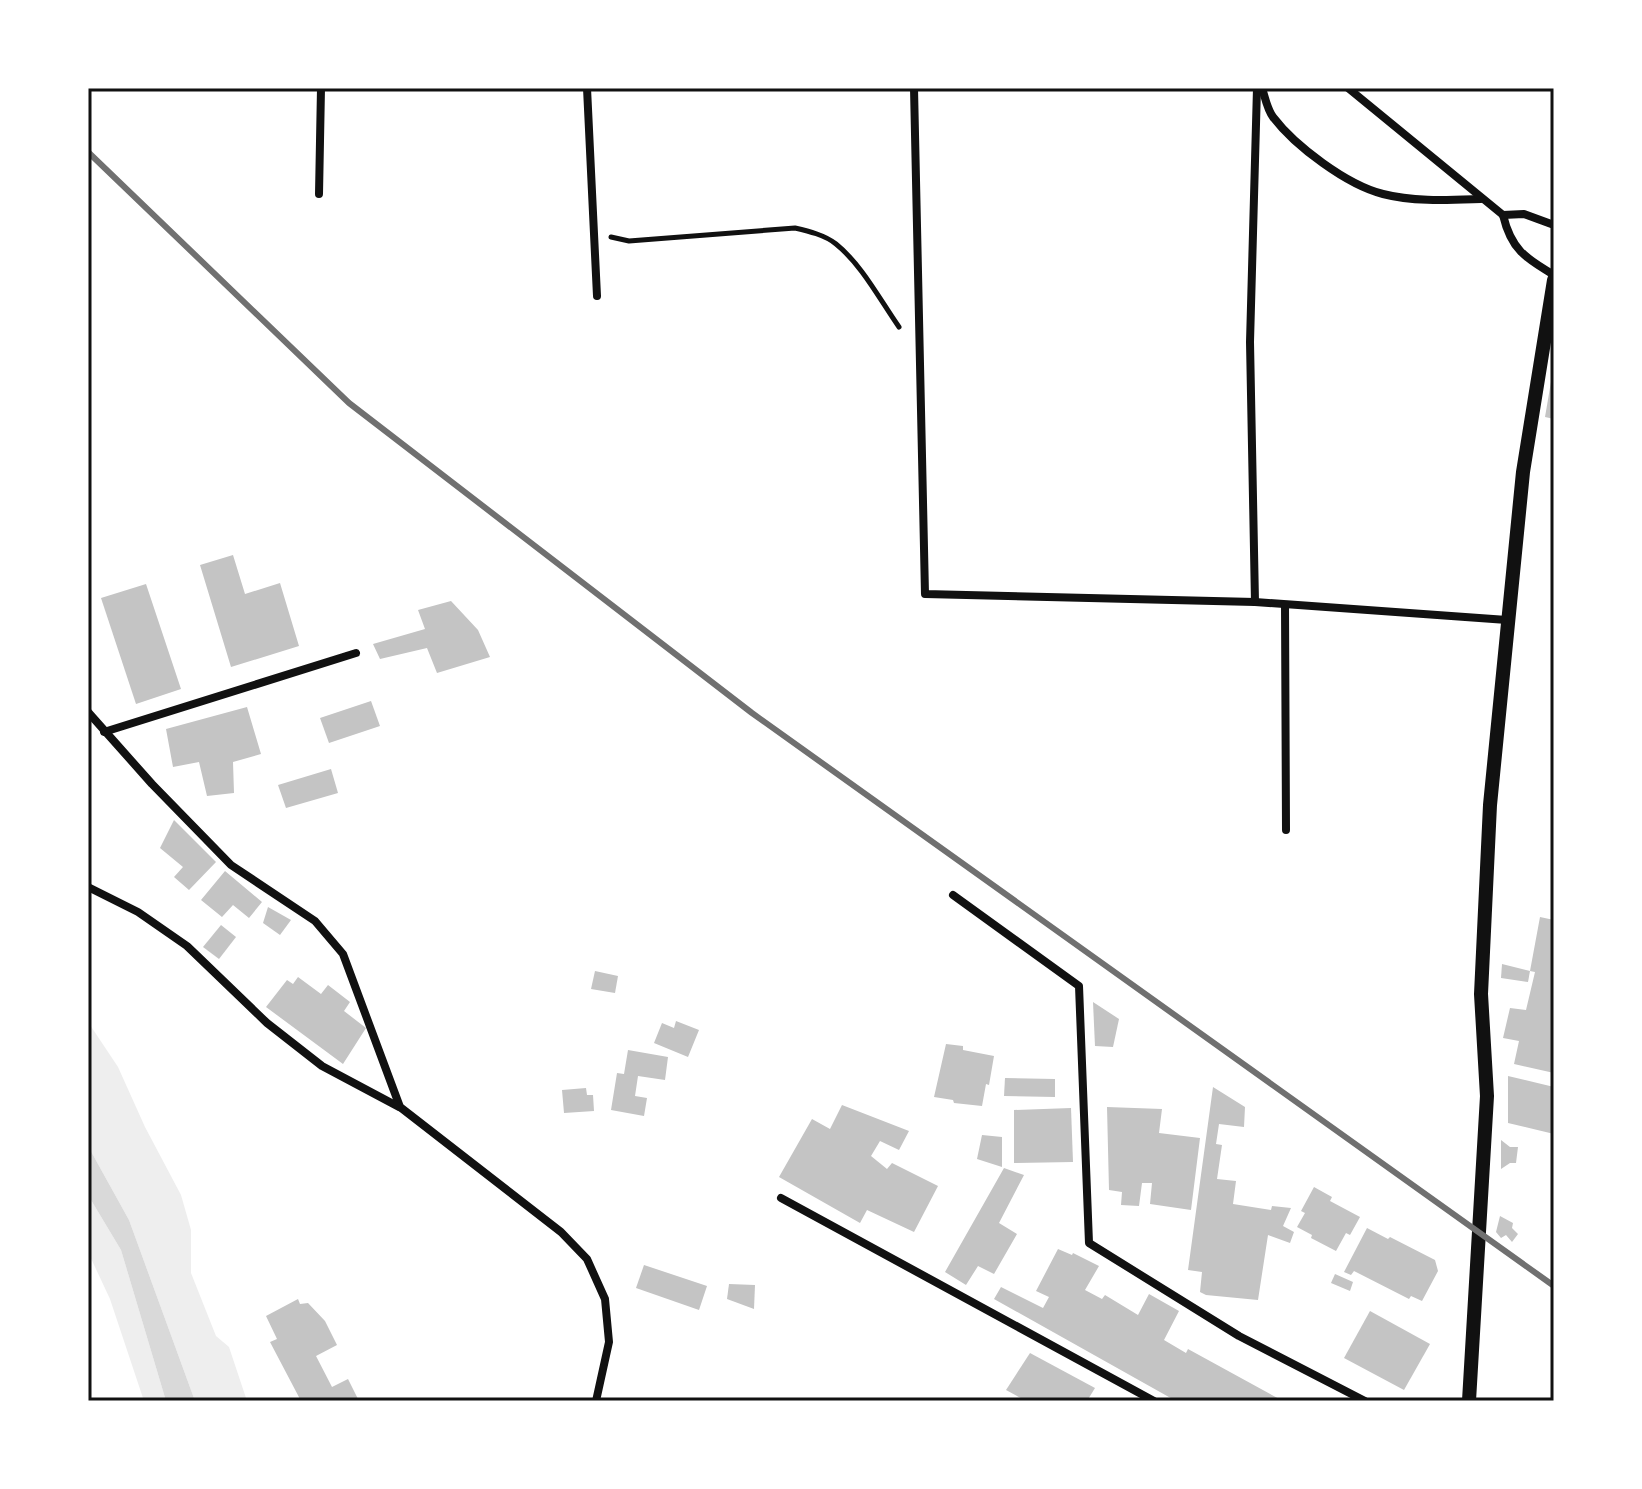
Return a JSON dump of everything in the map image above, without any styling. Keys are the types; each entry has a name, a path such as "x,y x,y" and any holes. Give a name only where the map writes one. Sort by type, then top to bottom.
{"street":[{"path":"319,194 321,88"},
{"path":"587,88 597,296"},
{"path":"914,88 925,594 1255,602 1507,620"},
{"path":"1255,602 1250,342 1260,88"},
{"path":"1260,88 1271,115 1309,152 1349,179 1382,194 1437,200 1482,199"},
{"path":"1348,88 1503,215 1508,236 1525,258 1554,278 1523,472 1488,837 1481,994 1487,1096 1469,1401"},
{"path":"1503,215 1524,214 1554,225"},
{"path":"1285,605 1286,830"},
{"path":"104,732 356,653"},
{"path":"88,712 231,865 315,921 343,954 400,1107"},
{"path":"88,887 138,912 187,946 267,1023 322,1066 400,1107 561,1232 587,1259 605,1299 609,1342 596,1401"},
{"path":"953,895 1079,986 1089,1243 1239,1336 1365,1401"},
{"path":"781,1198 1154,1401"}],"path":[{"path":"594,233 629,241 795,228 811,232 836,244 854,264 921,358"}],"shaded area":[{"path":"88,1022 118,1067 181,1195 191,1230 191,1273 216,1336 229,1347 247,1401 195,1401 129,1220 88,1146"},
{"path":"88,1146 129,1220 195,1401 166,1401 121,1250 88,1195"},
{"path":"88,1195 121,1250 166,1401 144,1401 110,1299 88,1252"}],"building":[{"path":"1554,377 1554,419 1545,417"},
{"path":"233,555 245,594 280,583 299,646 231,667 200,565"},
{"path":"146,584 181,689 136,704 101,598"},
{"path":"451,601 478,630 490,657 437,673 427,648 380,659 373,644 425,629 418,610"},
{"path":"371,701 380,726 329,743 320,718"},
{"path":"247,707 261,754 233,762 234,793 207,796 199,762 173,767 166,729"},
{"path":"331,769 338,793 286,808 278,785"},
{"path":"174,820 216,862 189,890 174,877 183,867 160,848"},
{"path":"225,871 262,902 249,918 233,905 222,917 201,900"},
{"path":"268,907 291,920 280,935 263,923"},
{"path":"1540,917 1554,920 1554,1073 1514,1064 1519,1041 1503,1038 1510,1008 1526,1010 1535,972 1530,971"},
{"path":"221,925 236,937 219,959 203,947"},
{"path":"1502,964 1530,971 1528,982 1501,978"},
{"path":"595,971 618,976 615,993 591,989"},
{"path":"298,977 321,994 328,985 350,1002 344,1011 366,1028 343,1064 266,1007 287,980 293,984"},
{"path":"1093,1002 1119,1019 1113,1047 1095,1046"},
{"path":"676,1021 699,1030 688,1057 654,1043 662,1023 674,1028"},
{"path":"946,1044 994,1056 982,1106 934,1097"},
{"path":"628,1050 668,1057 665,1080 638,1076 635,1096 647,1098 644,1116 611,1110 617,1073 624,1074"},
{"path":"1508,1076 1554,1087 1554,1134 1508,1123"},
{"path":"1005,1078 1055,1079 1055,1097 1004,1096"},
{"path":"1213,1087 1245,1107 1244,1127 1219,1124 1216,1144 1222,1145 1217,1179 1236,1181 1233,1204 1271,1210 1272,1206 1291,1208 1283,1226 1294,1232 1290,1243 1268,1235 1258,1300 1206,1295 1200,1292 1202,1272 1188,1270"},
{"path":"586,1088 587,1095 593,1095 594,1111 564,1113 562,1090"},
{"path":"842,1105 909,1131 899,1150 880,1141 871,1156 887,1169 892,1163 938,1186 914,1232 867,1210 860,1223 779,1177 812,1119 830,1129"},
{"path":"1107,1107 1162,1109 1159,1133 1200,1138 1191,1210 1150,1204 1152,1183 1142,1183 1139,1206 1121,1205 1122,1192 1109,1190"},
{"path":"1071,1108 1073,1162 1014,1163 1014,1110"},
{"path":"982,1135 1002,1137 1002,1167 977,1159"},
{"path":"1501,1140 1510,1147 1518,1147 1516,1163 1501,1169"},
{"path":"1004,1168 1024,1175 999,1223 1017,1234 994,1274 978,1266 966,1285 945,1272"},
{"path":"1314,1187 1332,1197 1330,1201 1360,1217 1336,1251 1297,1227 1305,1213 1301,1211"},
{"path":"1500,1216 1513,1223 1512,1228 1518,1234 1512,1242 1506,1235 1501,1238 1496,1232"},
{"path":"1367,1228 1435,1260 1438,1271 1422,1301 1411,1296 1409,1299 1354,1271 1351,1275 1344,1272"},
{"path":"1058,1249 1099,1266 1085,1290 1102,1299 1105,1295 1138,1315 1149,1294 1179,1311 1164,1340 1186,1353 1188,1349 1283,1401 1176,1401 994,1299 1001,1287 1043,1308 1049,1297 1036,1291"},
{"path":"644,1265 707,1286 699,1310 636,1288"},
{"path":"1335,1274 1353,1282 1350,1291 1331,1283"},
{"path":"729,1284 755,1285 754,1309 727,1299"},
{"path":"298,1299 300,1304 308,1303 325,1321 337,1345 316,1356 332,1387 348,1379 359,1401 301,1401 270,1342 277,1339 266,1316"},
{"path":"1370,1311 1430,1344 1404,1390 1344,1358"},
{"path":"1030,1353 1095,1388 1087,1401 1026,1401 1006,1390"}],"railway":[{"path":"88,152 349,403 752,713 1554,1286"}]}
